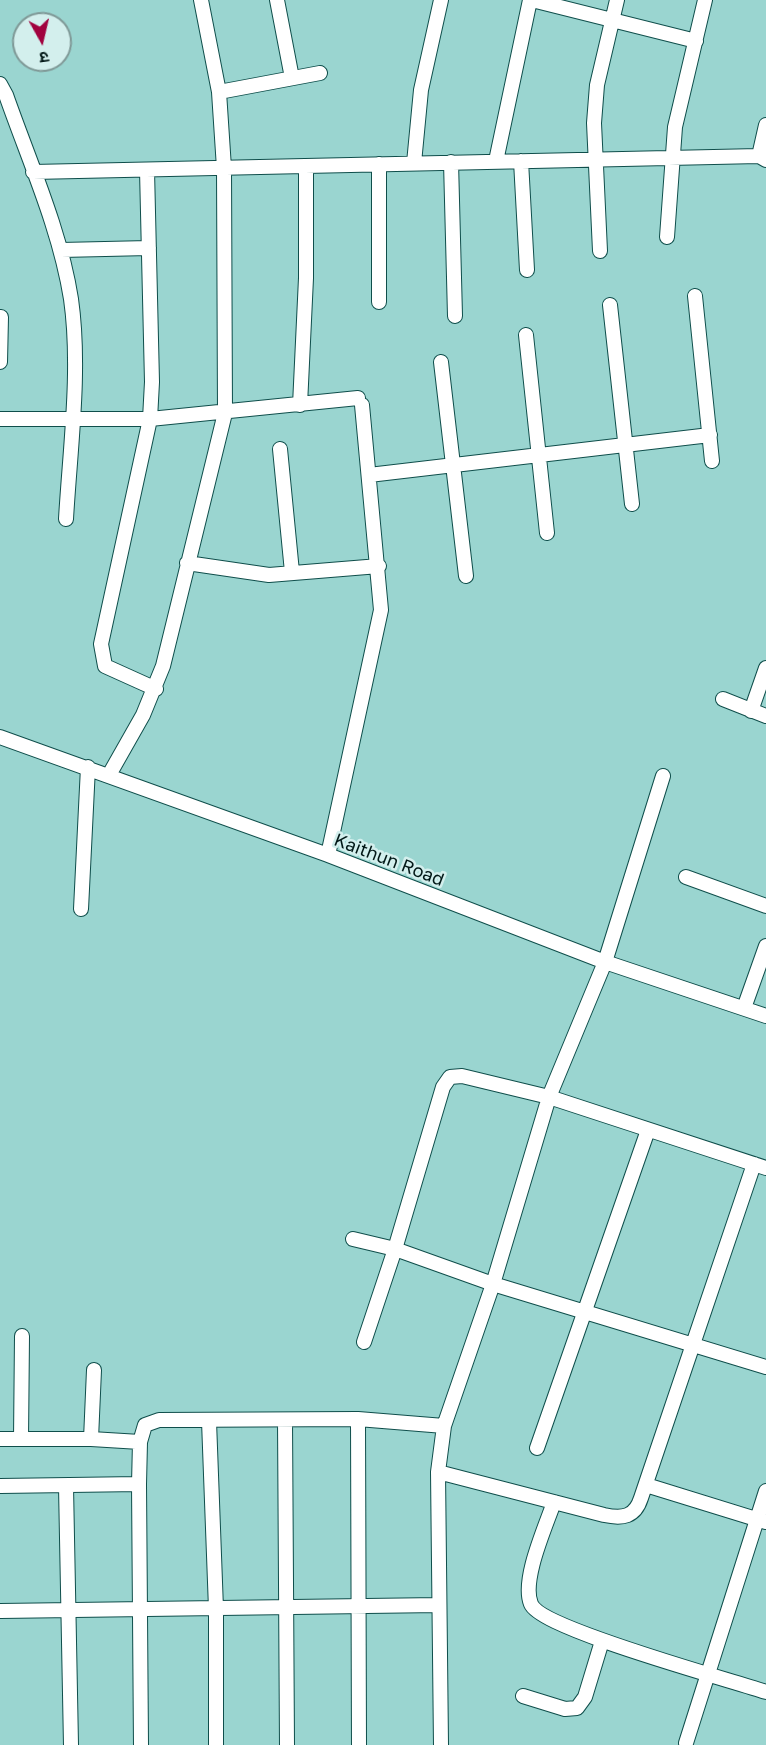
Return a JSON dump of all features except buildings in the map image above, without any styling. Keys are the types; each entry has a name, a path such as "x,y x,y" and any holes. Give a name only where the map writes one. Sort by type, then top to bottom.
{"street":[{"path":"110,775 156,689 214,466 225,413 224,168 219,92 201,0"},
{"path":"277,0 292,78"},
{"path":"414,163 421,90 441,0"},
{"path":"496,161 531,0 696,40"},
{"path":"600,251 594,160 597,85 617,0"},
{"path":"667,237 675,128 705,0"},
{"path":"219,92 320,73"},
{"path":"0,84 61,250 71,301 72,419 66,519"},
{"path":"33,172 496,161 762,158 766,125"},
{"path":"521,161 527,270"},
{"path":"451,162 455,316"},
{"path":"379,164 379,302"},
{"path":"300,405 306,278 306,166"},
{"path":"147,170 152,382 150,419 138,485 101,645 101,657 105,666 156,689"},
{"path":"61,250 149,248"},
{"path":"695,296 712,461"},
{"path":"610,305 632,504"},
{"path":"0,362 1,317"},
{"path":"526,335 547,533"},
{"path":"441,363 451,465 466,576"},
{"path":"0,419 150,419 300,405 360,402 379,566 381,610 327,855"},
{"path":"369,475 710,435"},
{"path":"280,449 292,573"},
{"path":"187,563 269,575 379,566"},
{"path":"752,711 766,668"},
{"path":"723,699 766,716"},
{"name":"Kaithun Road","path":"0,737 327,855 604,962 766,1016"},
{"path":"81,909 88,767"},
{"path":"441,1745 438,1472 444,1426 493,1284 549,1097 604,962 663,776"},
{"path":"686,877 766,906"},
{"path":"744,1008 766,946"},
{"path":"364,1342 396,1249 443,1087 450,1077 462,1076 549,1097 760,1166 694,1344 638,1508 622,1517 438,1472"},
{"path":"537,1448 648,1130"},
{"path":"352,1239 396,1249 493,1284 766,1367"},
{"path":"21,1439 22,1336"},
{"path":"92,1439 94,1370"},
{"path":"141,1745 140,1442 142,1430 150,1421 358,1419 444,1426"},
{"path":"358,1419 359,1745"},
{"path":"210,1420 216,1609 216,1745"},
{"path":"285,1420 287,1745"},
{"path":"0,1439 92,1439 140,1442"},
{"path":"0,1486 139,1484"},
{"path":"646,1485 761,1521"},
{"path":"66,1486 71,1745"},
{"path":"686,1743 707,1673 761,1521 766,1491"},
{"path":"554,1502 529,1582 531,1604 546,1619 602,1641 766,1692"},
{"path":"0,1611 439,1605"},
{"path":"523,1696 565,1709 577,1708 585,1697 602,1641"}]}
